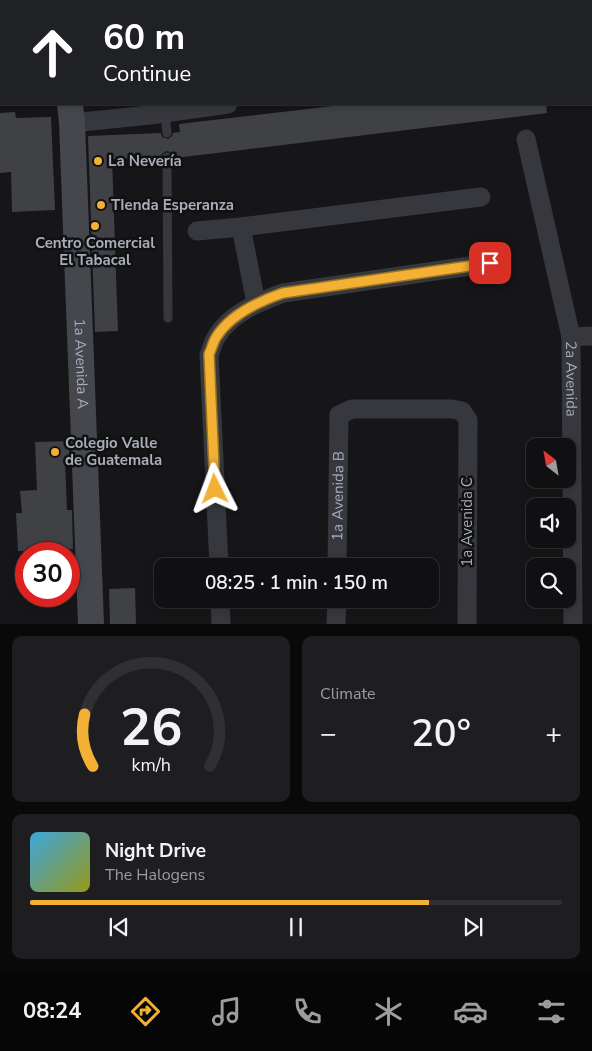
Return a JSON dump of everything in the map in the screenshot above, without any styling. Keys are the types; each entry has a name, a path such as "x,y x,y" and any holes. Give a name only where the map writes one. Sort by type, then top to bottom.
{"street":[{"path":"71,114 165,113 221,105"},
{"name":"1a Avenida A","path":"71,114 91,624"},
{"name":"2a Avenida","path":"526,139 571,336 573,624"},
{"path":"197,231 481,197"},
{"path":"241,227 256,303"},
{"path":"219,558 209,354 217,336 234,318 256,303 283,293 490,263"},
{"path":"571,336 592,336"},
{"name":"1a Avenida B","path":"337,558 339,415 352,409 452,409 462,412 468,420"},
{"name":"1a Avenida C","path":"467,624 468,420"},
{"path":"220,608 221,624"},
{"path":"336,608 336,624"}],"lane":[{"path":"165,113 167,133"},
{"path":"167,157 168,318"}],"building":[{"path":"341,105 546,105 547,113 183,157 173,157 170,152 166,151 161,157 112,159 118,331 95,332 88,136 161,133 162,137 168,139 173,133 180,132 179,124"},
{"path":"15,112 16,118 51,117 55,210 12,212 11,172 0,173 0,113"},
{"path":"69,441 70,461 65,462 67,510 72,510 73,542 18,542 16,513 22,513 20,491 37,490 35,442"},
{"path":"135,588 136,624 110,624 109,589"}],"place":[{"name":"La Nevería","path":"98,161"},
{"name":"TIenda Esperanza","path":"101,205"},
{"name":"Centro Comercial El Tabacal","path":"95,226"},
{"name":"Colegio Valle de Guatemala","path":"55,452"}],"route":[{"path":"215,489 209,354 217,336 234,318 256,303 283,293 490,263"}]}
